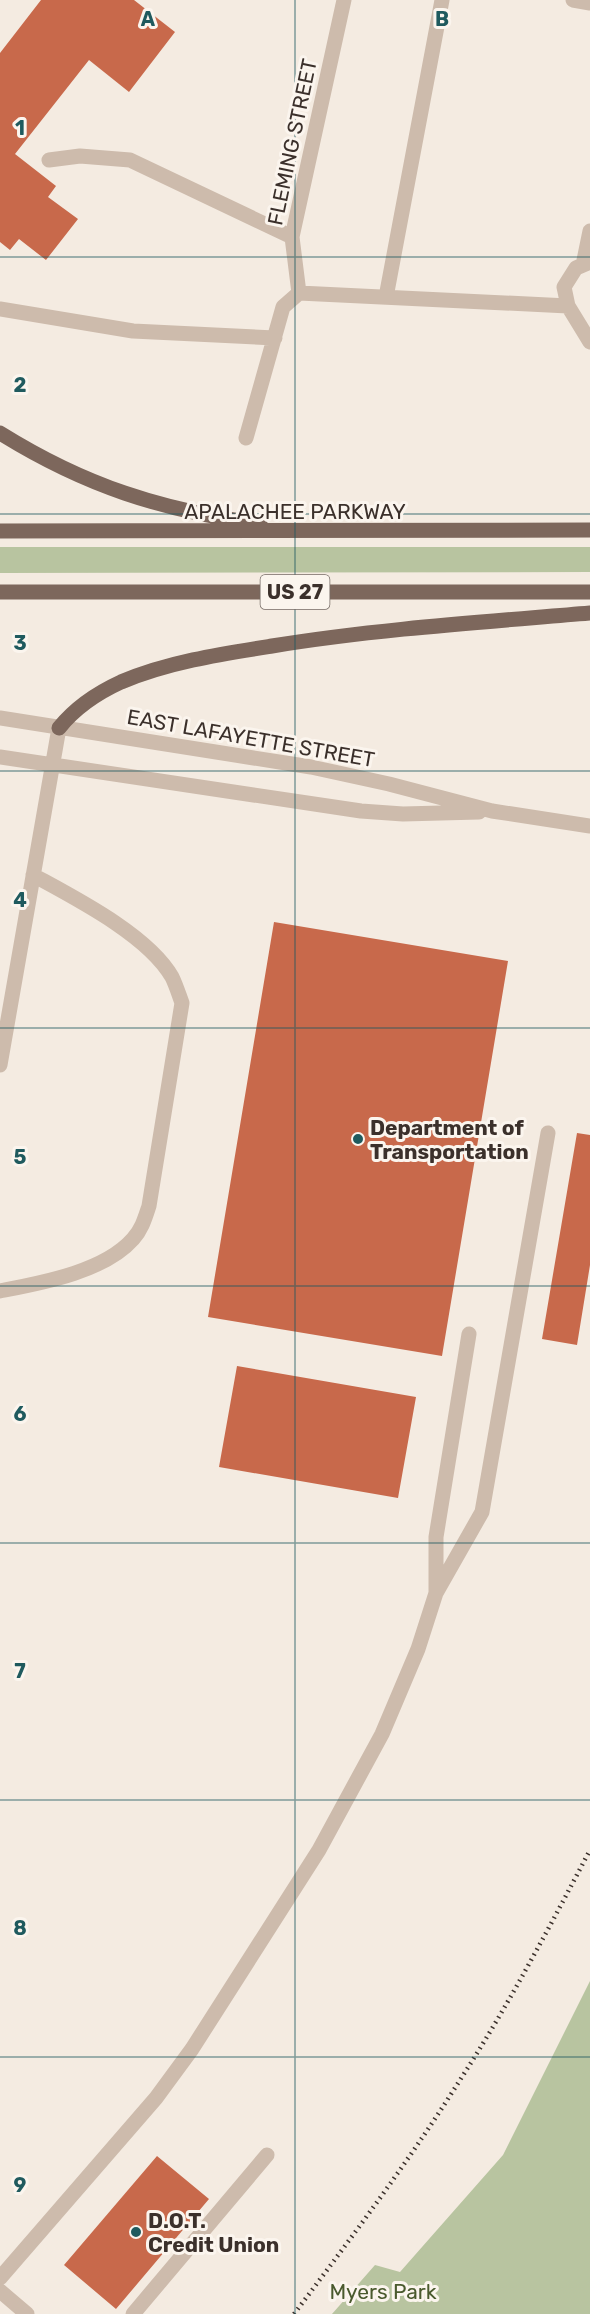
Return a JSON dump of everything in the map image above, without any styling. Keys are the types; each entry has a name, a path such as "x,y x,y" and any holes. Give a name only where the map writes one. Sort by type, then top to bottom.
{"main road":[{"path":"0,433 29,452 78,476 150,502 240,521 340,532"},
{"name":"APALACHEE PARKWAY","path":"0,531 590,530"},
{"name":"US 27","path":"0,592 590,592"},
{"path":"59,728 79,708 120,683 157,669 202,658 348,635 590,613"}],"street":[{"name":"FLEMING STREET","path":"299,293 292,237 344,0"},
{"path":"386,297 442,0"},
{"path":"573,0 590,3"},
{"path":"49,160 80,156 130,160 292,237"},
{"path":"590,231 587,263 576,268 564,287 568,306 590,342"},
{"path":"246,438 283,307 299,293 568,306"},
{"path":"0,309 133,331 275,338"},
{"name":"EAST LAFAYETTE STREET","path":"0,718 330,771 492,811 590,826"},
{"path":"0,1065 59,728"},
{"name":"EAST LAFAYETTE STREET","path":"0,757 361,812 445,814 492,811"},
{"path":"0,1291 99,1264 119,1252 144,1224 149,1206 182,1003 171,976 143,943 69,895 33,875"},
{"path":"0,2278 156,2098 192,2049 319,1850 382,1734 418,1649 436,1593 482,1512 548,1133"},
{"path":"436,1593 436,1537 470,1334"},
{"path":"133,2314 267,2155"},
{"path":"0,2291 27,2314"}],"green space":[{"path":"0,547 590,547 590,572 0,573"},
{"name":"Myers Park","path":"590,1981 590,2314 332,2314 375,2265 400,2272 503,2155"}],"building":[{"path":"41,0 134,0 175,32 129,92 89,60 15,154 56,186 48,197 78,219 46,260 19,239 10,250 0,242 0,53"},
{"name":"Department of Transportation","path":"274,922 508,961 442,1356 208,1317"},
{"path":"577,1133 590,1135 590,1265 577,1345 542,1339"},
{"path":"237,1366 416,1397 398,1498 219,1467"},
{"name":"D.O.T. Credit Union","path":"157,2156 209,2199 116,2309 64,2265"}],"railway":[{"path":"294,2314 359,2227 441,2110 478,2052 544,1938 590,1850"}],"place":[{"name":"Department of Transportation","path":"358,1139"},
{"name":"D.O.T. Credit Union","path":"136,2232"}]}
